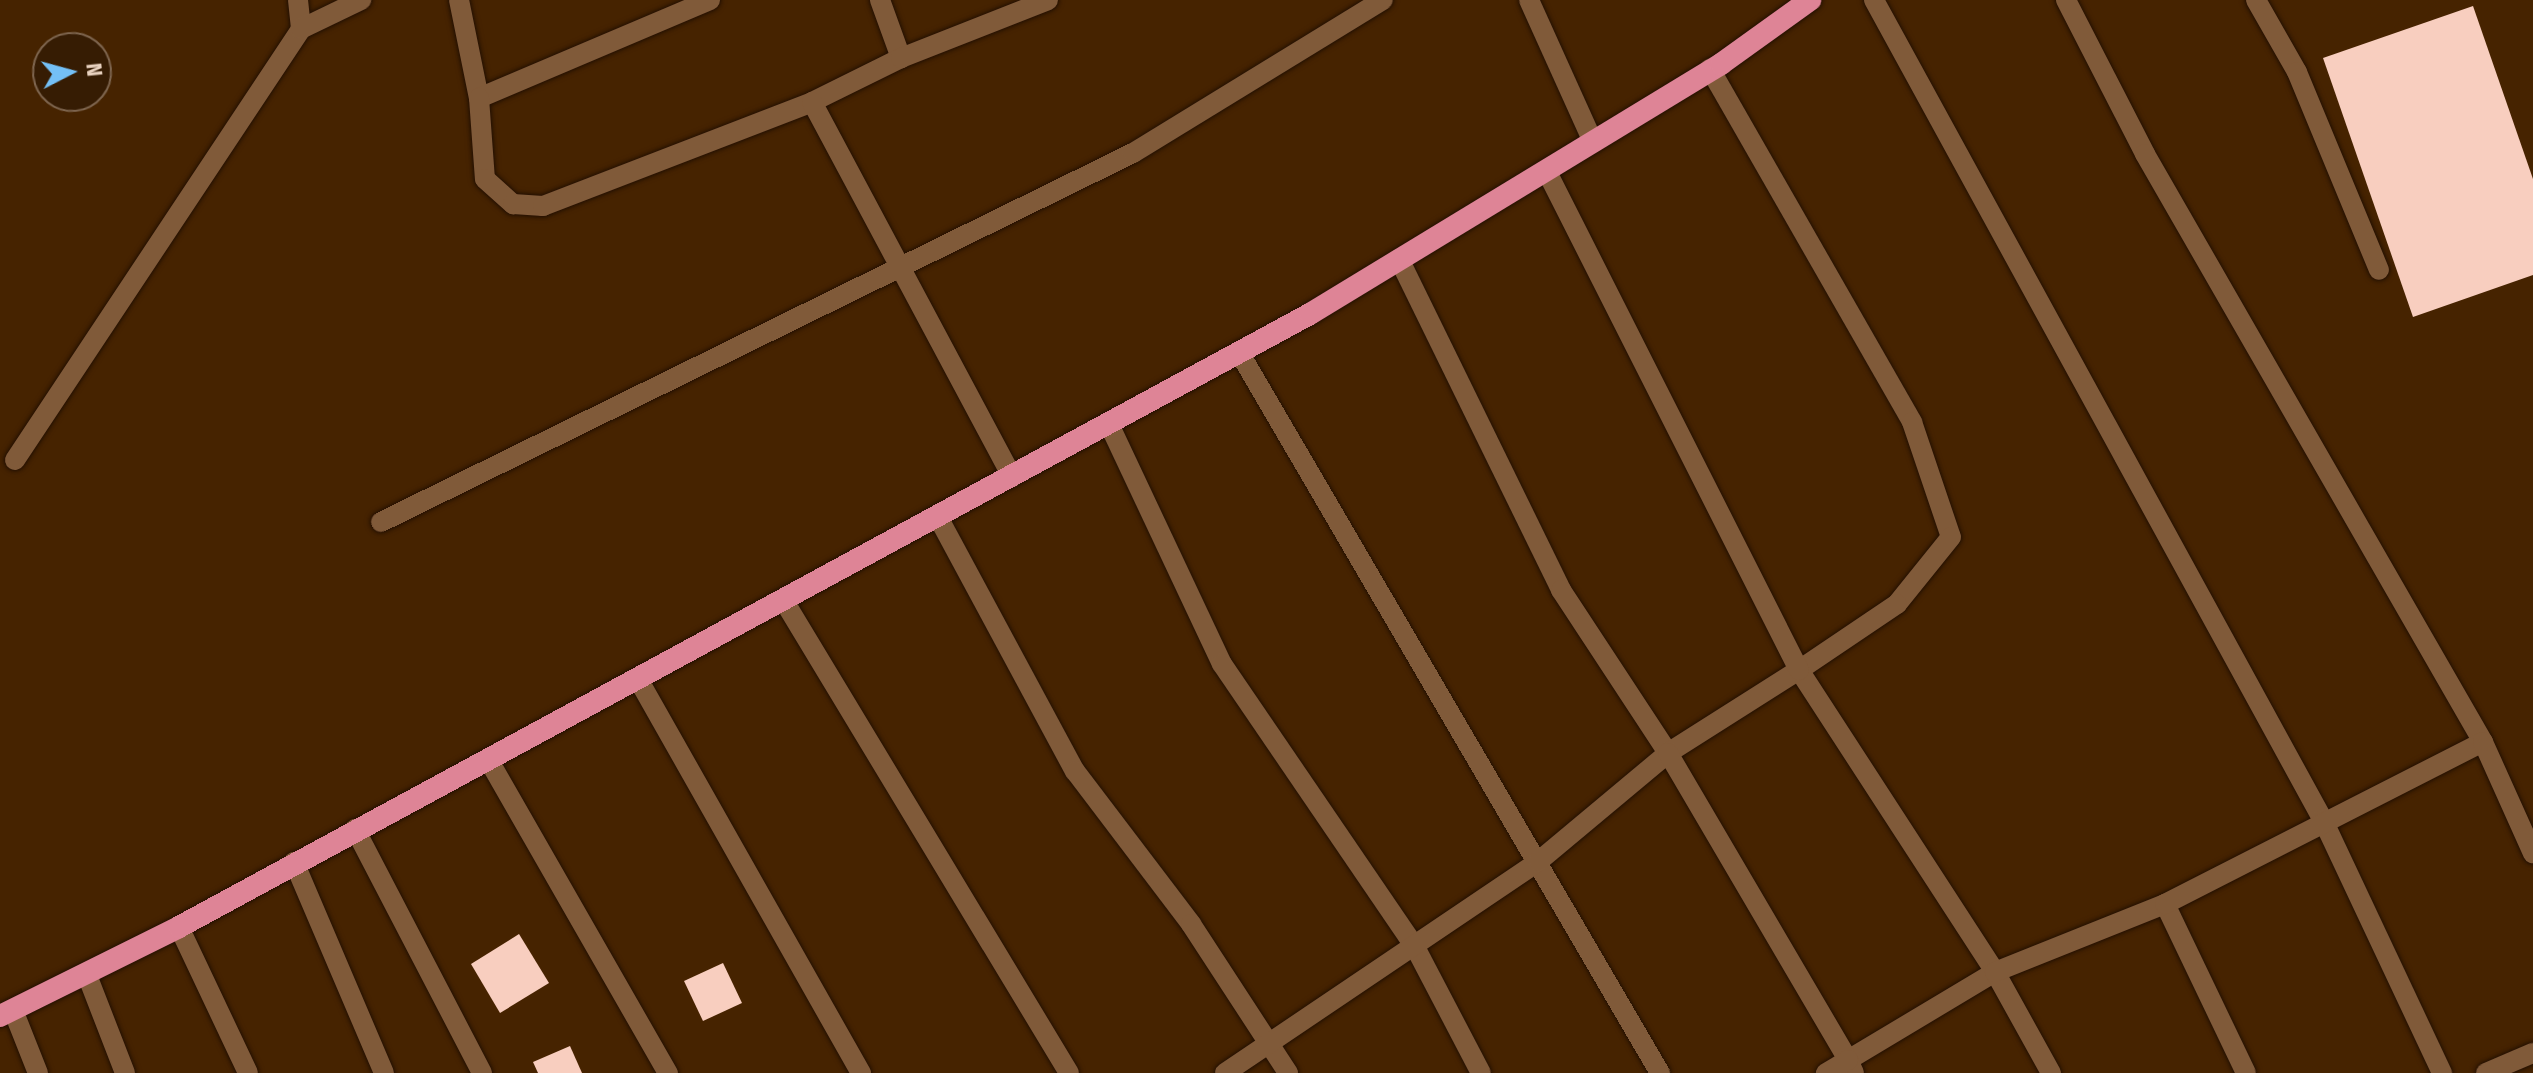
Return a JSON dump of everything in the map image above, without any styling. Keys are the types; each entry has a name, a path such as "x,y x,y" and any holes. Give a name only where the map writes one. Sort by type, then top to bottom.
{"highway":[{"path":"6,1013 179,927 1239,352 1593,142 1710,69 1810,0"}],"street":[{"path":"298,0 301,29"},
{"path":"15,460 301,29 361,0"},
{"path":"459,0 479,98 485,179 513,204 543,206 812,102 901,58 1048,0"},
{"path":"479,98 710,0"},
{"path":"880,0 901,58"},
{"path":"381,522 895,267 1133,153 1383,0"},
{"path":"1529,0 1593,142"},
{"path":"1874,0 2323,820 2442,1073"},
{"path":"2066,0 2145,154 2483,742 2533,853"},
{"path":"2256,0 2297,72 2379,270"},
{"path":"1225,1073 1273,1045 1539,861 1668,753 1897,604 1951,537 1912,422 1710,69"},
{"path":"812,102 895,267 1012,477"},
{"path":"1546,170 1799,670 1995,972 2051,1073"},
{"path":"1399,259 1561,590 1668,753 1851,1067"},
{"path":"1239,352 1423,679 1539,861 1660,1073"},
{"path":"1109,424 1222,664 1415,947 1481,1073"},
{"path":"938,517 1075,771 1273,1045 1288,1073"},
{"path":"784,601 1069,1073"},
{"path":"638,679 861,1073"},
{"path":"1826,1073 1851,1067 1995,972 2165,904 2323,820 2483,742"},
{"path":"488,759 668,1073"},
{"path":"355,829 482,1073"},
{"path":"294,862 384,1073"},
{"path":"2165,904 2246,1073"},
{"path":"179,927 248,1073"},
{"path":"87,975 125,1073"},
{"path":"6,1013 38,1073"},
{"path":"2486,1073 2533,1053"}],"building":[{"path":"2473,6 2533,179 2533,275 2413,317 2323,58"},
{"path":"519,934 549,983 500,1013 471,964"},
{"path":"723,963 742,1003 703,1021 684,981"},
{"path":"570,1046 582,1073 538,1073 533,1062"}]}
